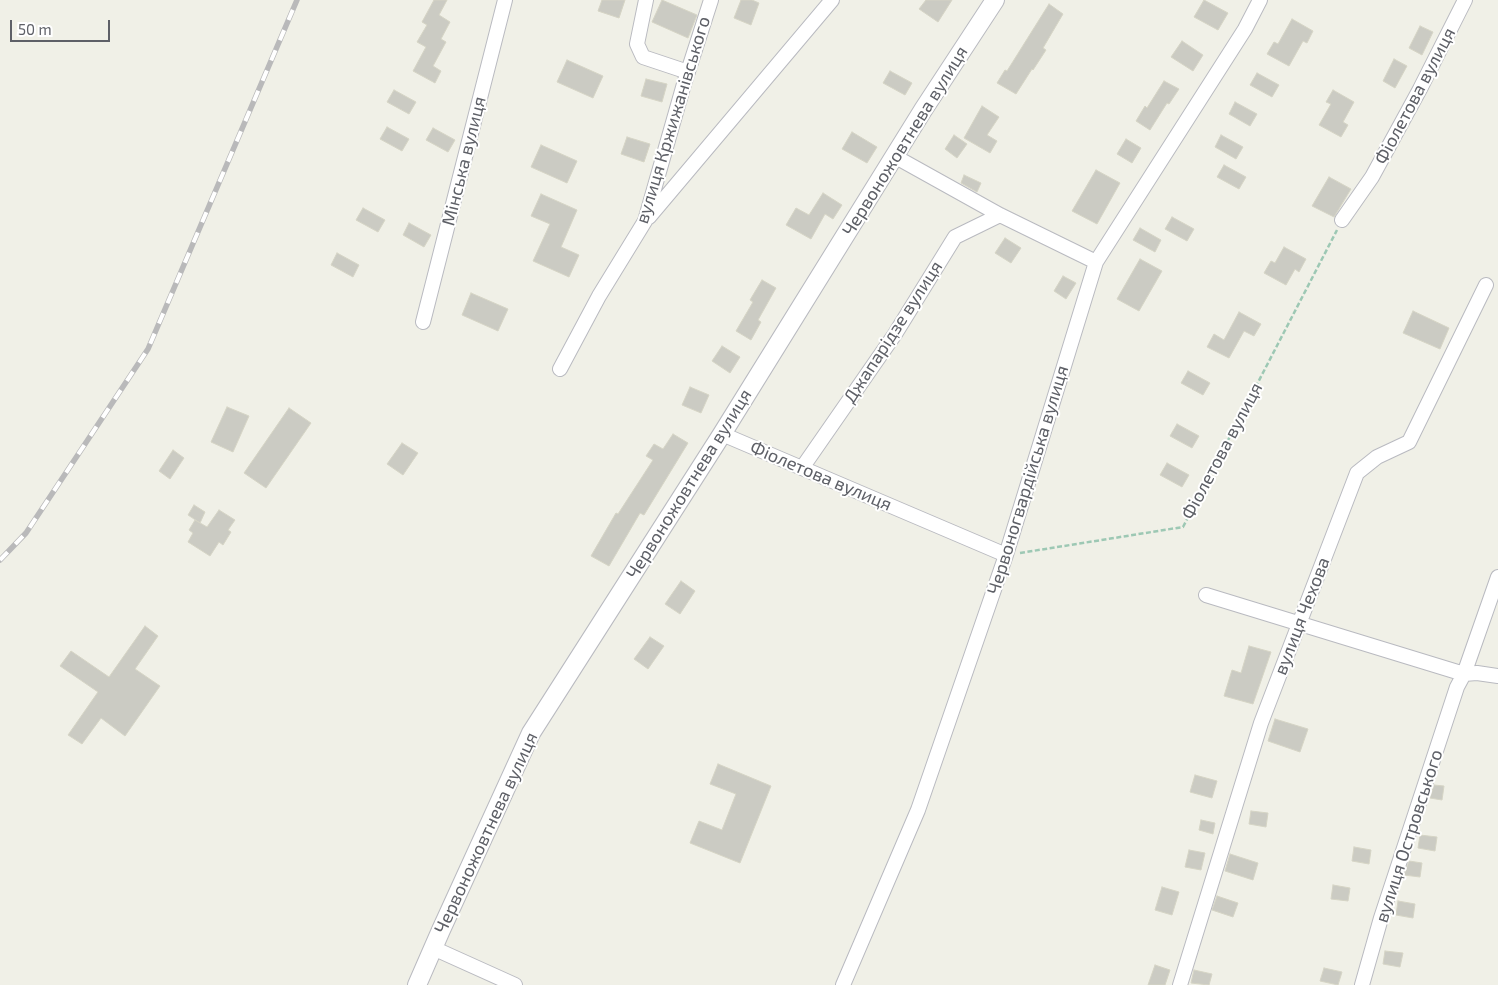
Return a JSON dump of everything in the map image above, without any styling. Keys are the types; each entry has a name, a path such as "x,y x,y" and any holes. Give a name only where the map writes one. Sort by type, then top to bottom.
{"street":[{"name":"Мінська вулиця","path":"423,322 505,0"},
{"path":"646,0 637,44 643,57 688,72"},
{"name":"вулиця Кржижанівського","path":"560,369 599,296 645,221 711,0"},
{"path":"645,221 832,0"},
{"name":"Червоножовтнева вулиця","path":"417,985 531,733 722,434 894,156 994,0"},
{"name":"Червоногвардійська вулиця","path":"843,985 918,810 1006,555 1096,262 1245,29 1260,0"},
{"name":"Фіолетова вулиця","path":"1342,220 1372,177 1420,89 1465,0"},
{"path":"894,156 1000,215 1096,262"},
{"name":"Джапарідзе вулиця","path":"802,468 895,334 955,237 1000,215"},
{"name":"вулиця Чехова","path":"1180,985 1261,723 1357,473 1377,456 1409,442 1486,285"},
{"name":"Фіолетова вулиця","path":"722,434 1006,555"},
{"name":"вулиця Островського","path":"1362,985 1381,918 1457,687 1464,674 1498,578"},
{"path":"1206,595 1464,674 1477,673 1498,676"},
{"path":"433,948 515,985"}],"path":[{"name":"Фіолетова вулиця","path":"1006,555 1183,526 1342,220"}],"building":[{"path":"434,0 447,0 439,15 450,22 441,39 446,42 433,66 441,71 435,83 413,71 426,47 417,42 427,25 422,22"},
{"path":"602,0 625,0 619,18 598,11"},
{"path":"662,0 697,15 688,38 652,22"},
{"path":"741,0 752,0 759,3 751,25 734,18"},
{"path":"926,0 952,0 938,22 919,9"},
{"path":"1204,0 1228,13 1218,30 1194,17"},
{"path":"1049,4 1063,14 1043,48 1046,50 1016,94 997,83 1005,70 1007,71"},
{"path":"1292,19 1313,31 1307,43 1303,41 1289,66 1267,54 1274,42 1278,44"},
{"path":"1420,26 1433,32 1422,55 1409,48"},
{"path":"1182,41 1203,55 1193,71 1171,57"},
{"path":"1394,59 1407,66 1395,88 1383,81"},
{"path":"567,60 603,76 593,98 557,82"},
{"path":"890,71 912,83 905,95 883,83"},
{"path":"1257,73 1279,85 1272,97 1250,85"},
{"path":"646,79 667,84 662,102 641,96"},
{"path":"1164,81 1179,89 1169,104 1167,103 1150,130 1136,121 1145,106 1147,108"},
{"path":"394,90 416,102 409,114 387,102"},
{"path":"1333,90 1354,102 1343,122 1348,125 1341,137 1319,125 1331,104 1326,102"},
{"path":"1235,102 1257,114 1250,126 1229,114"},
{"path":"982,106 999,117 987,135 997,141 990,153 964,138"},
{"path":"387,127 409,139 402,151 380,139"},
{"path":"433,128 455,140 448,152 426,140"},
{"path":"852,132 877,147 867,163 842,149"},
{"path":"954,135 967,144 957,158 945,149"},
{"path":"1221,135 1243,147 1236,159 1215,147"},
{"path":"627,137 650,144 644,162 621,154"},
{"path":"1126,139 1141,148 1132,163 1117,154"},
{"path":"541,145 577,161 567,183 531,167"},
{"path":"1224,165 1246,177 1239,189 1217,177"},
{"path":"1096,170 1120,183 1097,224 1072,211"},
{"path":"964,175 981,183 977,192 961,183"},
{"path":"1329,177 1351,189 1334,217 1312,206"},
{"path":"823,193 842,205 833,219 825,214 811,239 786,225 796,208 809,215"},
{"path":"541,194 577,210 561,247 579,255 569,277 533,261 550,224 531,216"},
{"path":"363,208 385,220 378,232 356,220"},
{"path":"1172,217 1194,229 1187,241 1165,229"},
{"path":"409,223 431,235 424,247 403,235"},
{"path":"1140,228 1161,240 1155,252 1133,240"},
{"path":"1005,238 1021,248 1011,263 995,253"},
{"path":"1284,247 1306,259 1299,272 1295,269 1286,285 1264,273 1271,261 1275,263"},
{"path":"337,253 359,265 353,277 331,265"},
{"path":"1140,259 1162,271 1139,311 1117,299"},
{"path":"1063,276 1076,283 1066,299 1054,291"},
{"path":"762,280 776,288 758,320 761,322 751,340 736,331 753,302 750,300"},
{"path":"471,293 508,309 498,331 462,315"},
{"path":"1413,311 1449,328 1440,349 1403,333"},
{"path":"1239,312 1261,324 1254,336 1244,331 1229,358 1207,347 1214,334 1224,340"},
{"path":"722,346 740,357 730,373 712,361"},
{"path":"1188,371 1210,383 1203,395 1181,383"},
{"path":"690,387 709,395 701,413 682,405"},
{"path":"227,407 249,416 233,452 211,442"},
{"path":"289,408 311,423 266,488 244,473"},
{"path":"1177,424 1199,436 1192,448 1170,436"},
{"path":"673,434 688,443 644,515 640,513 609,566 591,556 616,513 618,514 653,460 646,456 654,444 663,449"},
{"path":"402,443 418,453 403,475 387,464"},
{"path":"173,450 184,458 170,479 159,471"},
{"path":"1167,463 1189,475 1182,487 1160,475"},
{"path":"194,505 205,512 200,523 188,515"},
{"path":"219,510 235,520 228,530 231,532 223,545 219,542 210,556 188,542 193,533 189,530 195,520 207,527"},
{"path":"681,581 695,591 680,614 665,604"},
{"path":"145,626 158,636 135,669 160,686 125,736 101,718 82,744 68,735 98,692 60,666 71,651 109,677"},
{"path":"650,637 664,646 648,669 634,659"},
{"path":"1249,646 1271,652 1253,704 1224,696 1232,670 1241,673"},
{"path":"1275,719 1308,729 1300,752 1268,741"},
{"path":"718,764 771,786 740,863 690,843 699,821 722,830 736,794 710,784"},
{"path":"1195,775 1217,781 1212,798 1190,792"},
{"path":"1434,785 1444,786 1442,800 1430,798"},
{"path":"1251,811 1268,813 1266,827 1249,824"},
{"path":"1201,820 1215,823 1213,834 1199,830"},
{"path":"1420,835 1437,837 1435,851 1418,848"},
{"path":"1354,847 1371,850 1369,864 1352,861"},
{"path":"1189,850 1205,853 1201,870 1185,867"},
{"path":"1230,854 1258,863 1253,880 1225,871"},
{"path":"1409,861 1422,863 1420,877 1404,875"},
{"path":"1333,885 1350,888 1348,901 1331,899"},
{"path":"1162,887 1179,892 1172,915 1155,910"},
{"path":"1217,896 1238,903 1233,917 1212,910"},
{"path":"1398,901 1415,904 1413,918 1396,915"},
{"path":"1385,951 1403,953 1400,967 1383,964"},
{"path":"1155,965 1170,970 1165,985 1148,985"},
{"path":"1324,968 1342,972 1338,985 1320,981"},
{"path":"1194,970 1212,974 1209,985 1191,983"}],"railway":[{"path":"0,560 26,533 148,349 297,0"}]}
